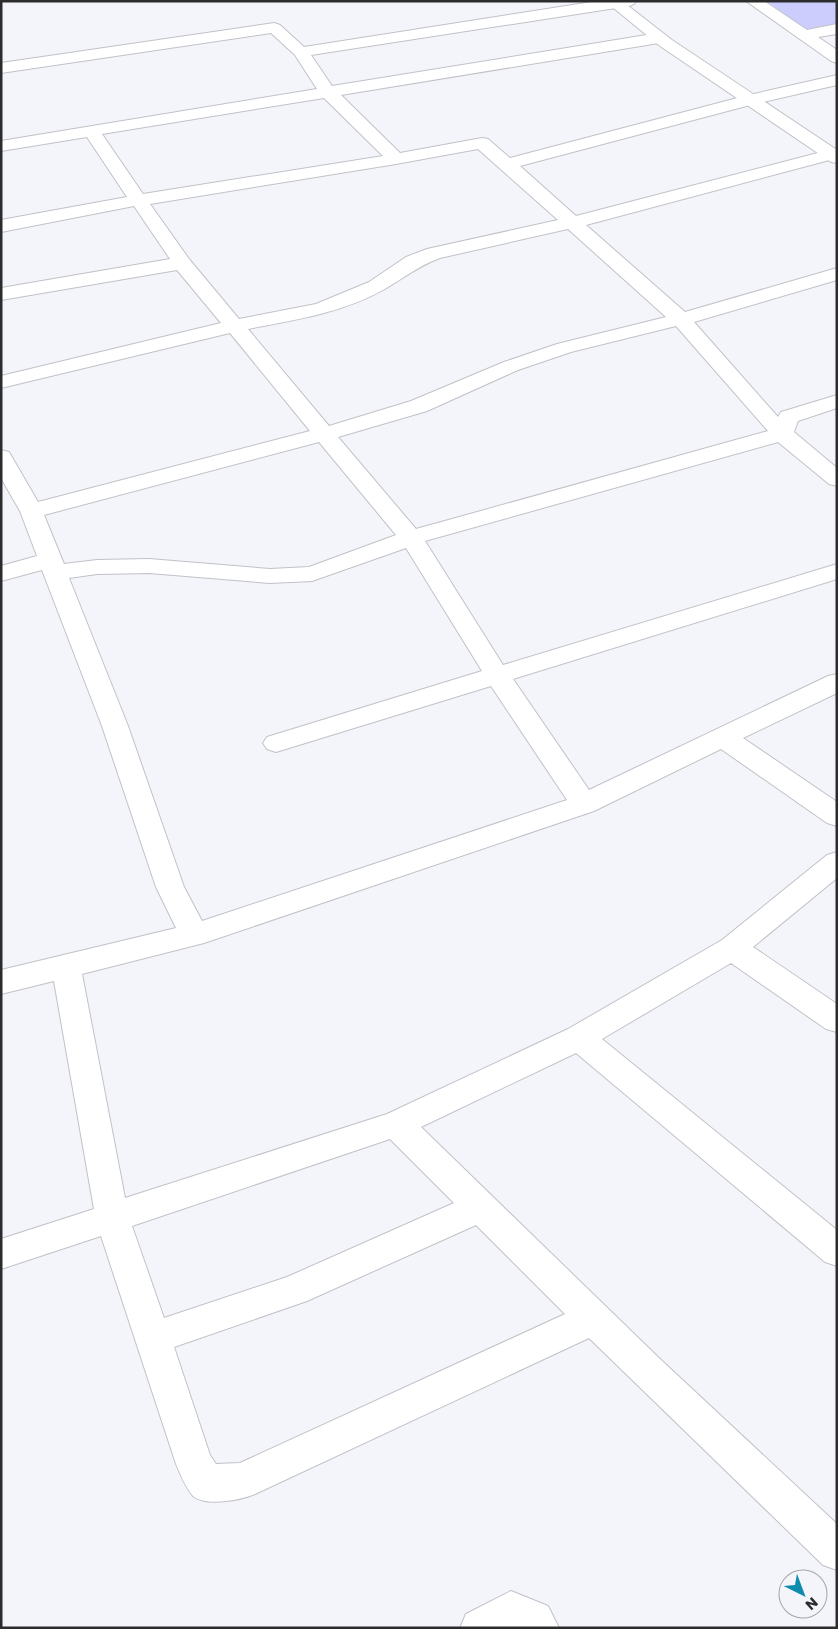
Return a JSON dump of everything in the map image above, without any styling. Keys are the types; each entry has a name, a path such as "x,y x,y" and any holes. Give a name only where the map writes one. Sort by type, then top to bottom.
{"street":[{"path":"753,1 837,58"},
{"path":"301,52 618,2 659,38 835,155"},
{"path":"1,68 274,28 301,52 328,92 396,159"},
{"path":"804,35 837,29"},
{"path":"1,146 659,38"},
{"path":"508,164 751,100 837,80"},
{"path":"91,131 182,264 412,538 497,675 584,804"},
{"path":"1,226 138,200 396,159 482,143 681,319 782,434 837,479"},
{"path":"1,382 234,326 329,306 376,286 413,262 434,253 572,223 835,155"},
{"path":"1,294 182,264"},
{"path":"31,511 370,422 419,406 511,366 564,348 681,319 837,274"},
{"path":"782,434 789,417 837,401"},
{"path":"1,574 52,566 149,566 270,576 312,574 412,538 782,434"},
{"path":"1,457 31,511 115,726 170,887 194,935"},
{"path":"276,743 837,571"},
{"path":"1,982 194,935 584,804 837,682"},
{"path":"722,737 837,816"},
{"path":"1,1254 396,1124 579,1038 732,948 837,862"},
{"path":"732,948 837,1020"},
{"path":"66,966 112,1217 195,1464 207,1483 242,1481 594,1318"},
{"path":"579,1038 837,1250"},
{"path":"396,1124 594,1318 837,1551"},
{"path":"153,1338 295,1290 480,1207"},
{"path":"480,1628 511,1612 534,1620 539,1628"}],"shaded area":[{"path":"766,1 837,1 837,24 807,30"}]}
